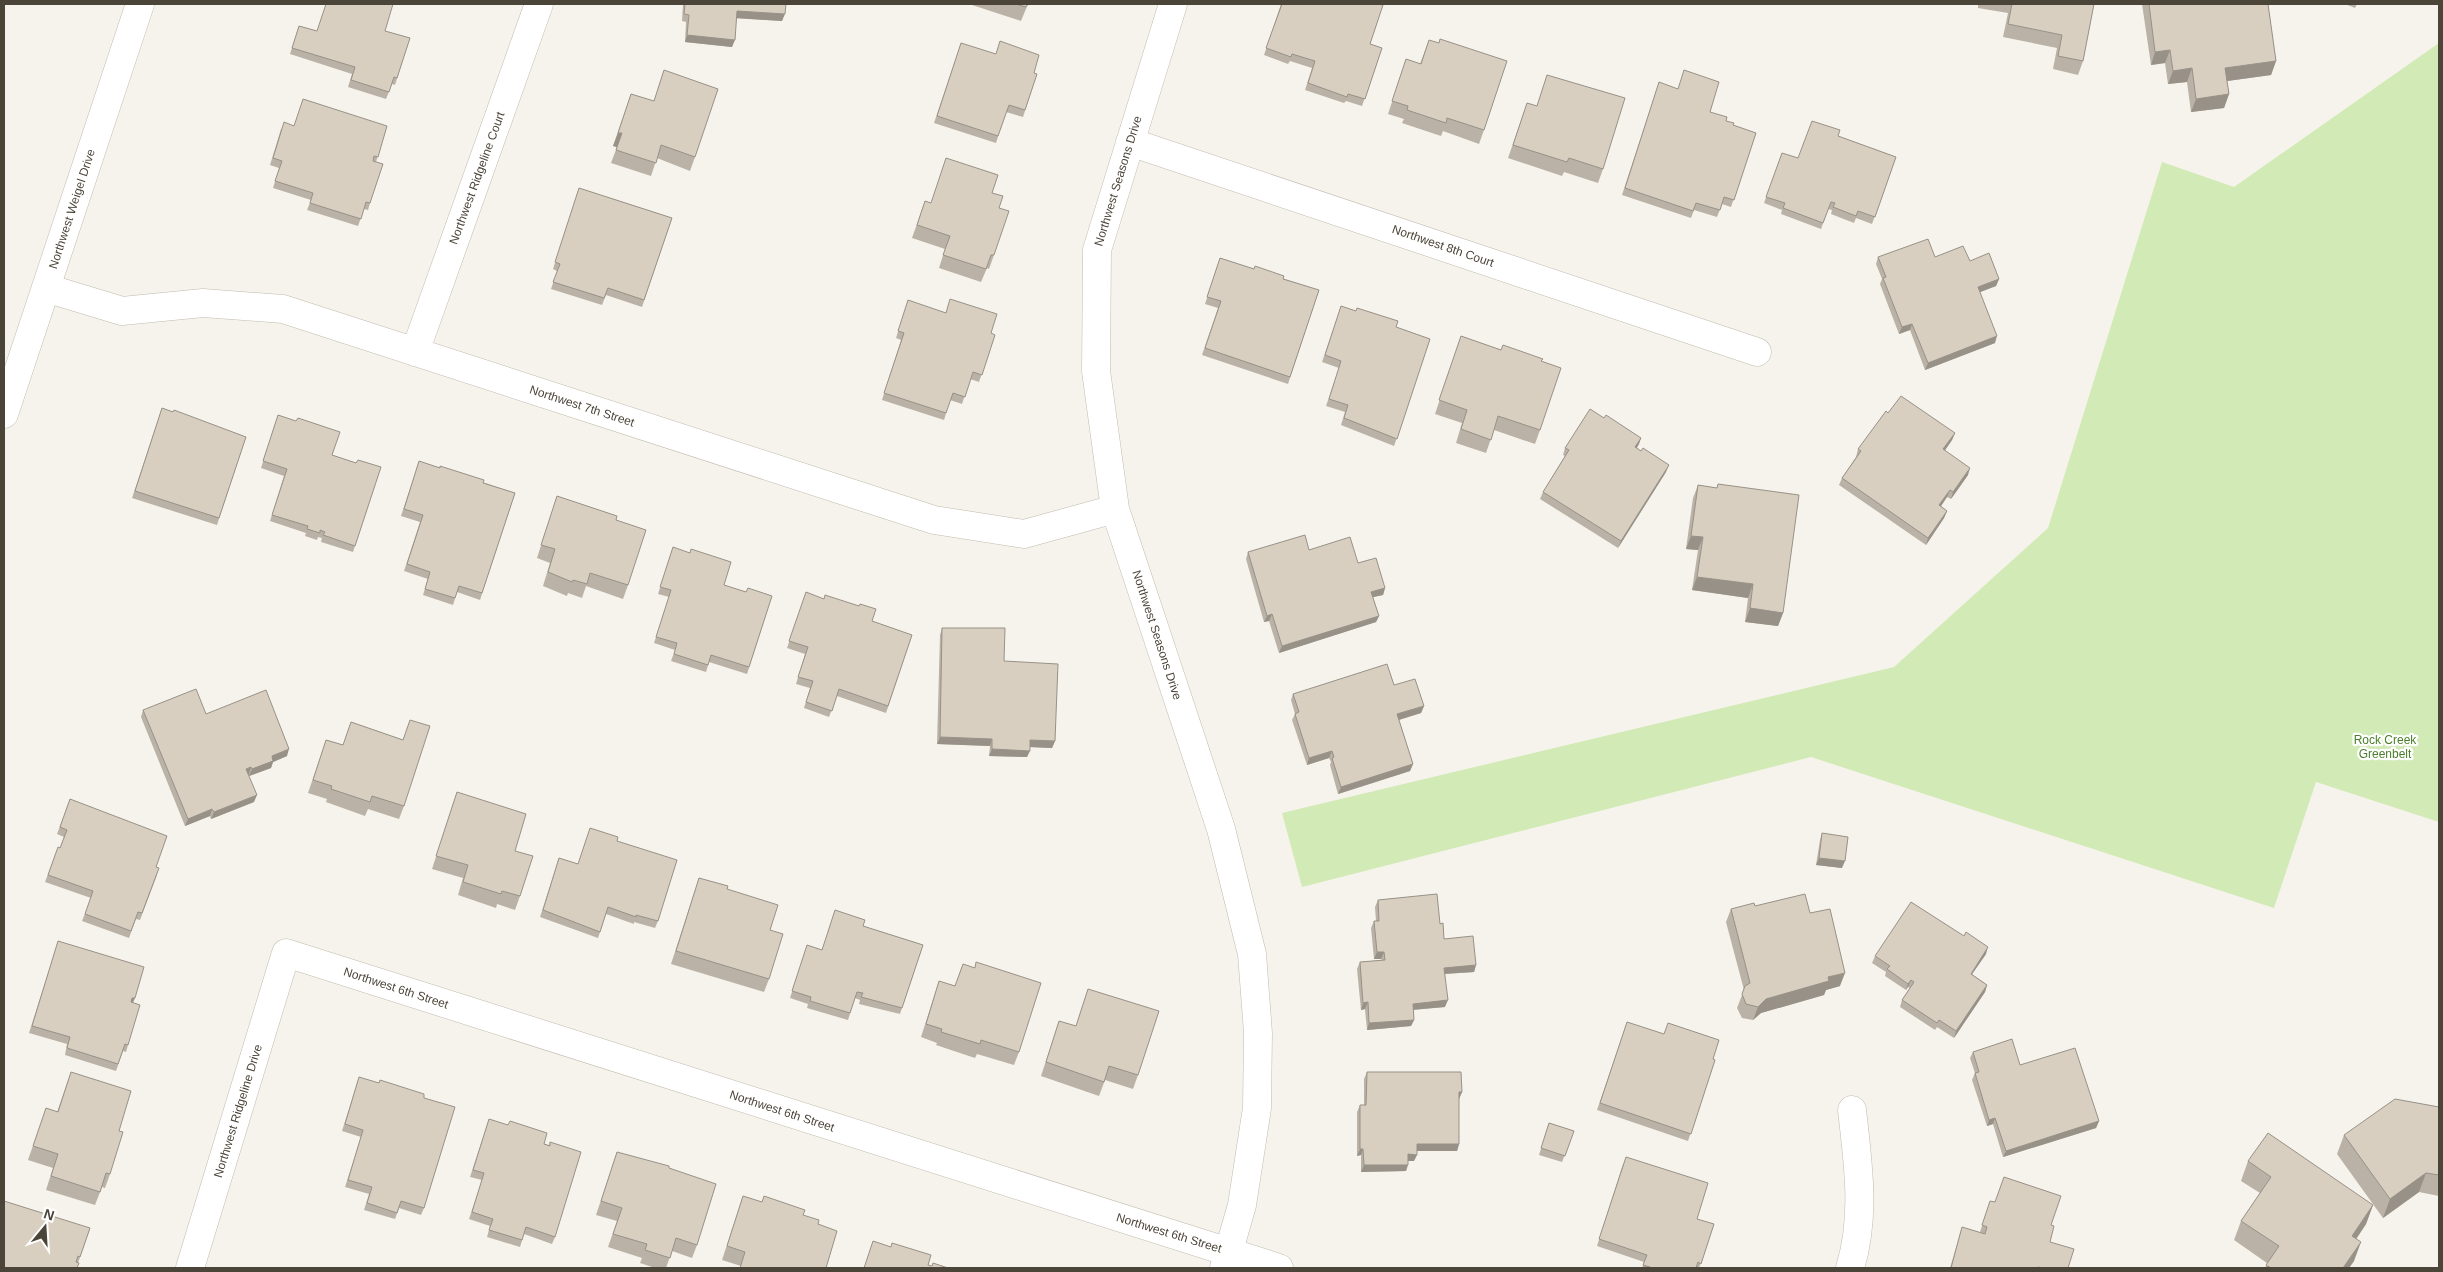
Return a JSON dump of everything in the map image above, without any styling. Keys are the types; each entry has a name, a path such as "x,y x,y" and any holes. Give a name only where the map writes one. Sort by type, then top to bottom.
{"street":[{"name":"Northwest Weigel Drive","path":"4,414 140,4"},
{"name":"Northwest Ridgeline Court","path":"415,352 539,4"},
{"name":"Northwest Seasons Drive","path":"1173,4 1097,250 1096,371 1115,509 1221,829 1252,954 1258,1033 1257,1108 1242,1205 1227,1260"},
{"name":"Northwest 8th Court","path":"1130,142 1757,352"},
{"name":"Northwest 7th Street","path":"46,288 122,310 203,303 283,309 934,520 1024,534 1115,509"},
{"name":"Northwest 6th Street","path":"286,953 1227,1260 1279,1268"},
{"name":"Northwest Ridgeline Drive","path":"190,1268 286,953"},
{"path":"1850,1268 1857,1247 1861,1188 1852,1110"}],"green space":[{"name":"Rock Creek Greenbelt","path":"2439,43 2439,822 2316,782 2274,908 1811,757 1302,887 1282,813 1894,667 2048,528 2162,162 2234,187"}],"building":[{"path":"326,4 393,4 385,31 410,38 397,78 394,77 389,92 351,80 355,67 292,48 299,26 317,31"},
{"path":"685,4 786,4 785,14 737,11 735,40 687,35 689,15 684,14"},
{"path":"1015,4 1028,4 1026,7"},
{"path":"1282,4 1383,5 1370,44 1382,48 1365,99 1348,94 1347,97 1308,83 1315,61 1292,54 1291,57 1266,48"},
{"path":"2012,4 2094,4 2083,61 2058,56 2062,35 2008,24"},
{"path":"2149,4 2268,4 2276,61 2225,68 2229,94 2196,99 2192,68 2173,71 2170,50 2155,52"},
{"path":"1440,39 1507,61 1484,130 1447,118 1446,123 1407,110 1408,106 1392,101 1406,59 1421,64 1429,40 1439,43"},
{"path":"1000,41 1039,55 1034,73 1037,74 1025,110 1009,105 998,136 937,116 961,43 996,54"},
{"path":"664,70 718,89 695,157 661,145 656,163 616,150 622,133 618,133 631,94 654,101"},
{"path":"1684,70 1719,82 1710,112 1727,117 1726,121 1734,123 1733,125 1756,133 1734,200 1724,197 1720,210 1696,203 1693,211 1625,188 1659,82 1678,89"},
{"path":"1547,75 1625,98 1603,169 1569,158 1567,162 1513,145 1527,103 1537,106"},
{"path":"303,99 387,126 378,157 374,156 373,161 383,164 370,203 366,202 361,219 310,203 313,193 275,181 282,161 273,158 284,122 294,126"},
{"path":"1812,121 1840,130 1838,136 1896,157 1875,217 1858,211 1856,216 1833,207 1835,203 1831,202 1823,223 1783,208 1785,203 1766,197 1782,153 1798,158"},
{"path":"946,158 998,175 992,193 1003,196 999,208 1009,211 994,255 991,255 986,269 943,255 950,236 917,225 925,201 931,203"},
{"path":"579,188 672,218 644,300 608,288 604,298 553,282 560,264 555,262"},
{"path":"1928,239 1935,257 1963,246 1970,261 1989,253 1999,279 1978,287 1997,336 1928,363 1912,324 1902,327 1883,278 1886,277 1878,257"},
{"path":"1220,258 1254,269 1255,266 1284,276 1283,279 1319,290 1290,377 1205,348 1221,301 1207,297"},
{"path":"950,299 997,314 991,333 995,335 982,375 973,372 965,397 953,393 946,413 884,393 904,333 898,331 908,300 946,313"},
{"path":"1341,306 1356,311 1357,308 1398,321 1396,327 1430,339 1397,439 1344,418 1348,405 1329,399 1341,361 1325,355"},
{"path":"1461,336 1501,350 1503,345 1543,359 1541,361 1561,368 1540,430 1498,416 1491,440 1461,429 1467,410 1439,400"},
{"path":"1901,396 1955,433 1943,449 1970,468 1953,492 1950,490 1939,505 1947,511 1928,538 1842,478 1861,451 1858,449 1886,411 1888,413"},
{"path":"162,408 173,412 174,410 246,437 219,518 135,491"},
{"path":"1590,409 1604,418 1606,415 1641,438 1635,447 1641,451 1643,448 1669,465 1621,541 1543,492 1569,450 1565,448"},
{"path":"278,415 296,421 298,418 340,432 332,455 356,463 358,460 381,467 355,546 323,535 325,532 320,530 320,533 307,529 308,526 272,515 287,469 263,461"},
{"path":"419,461 484,480 483,483 515,493 482,593 459,586 455,598 425,589 430,572 407,564 423,515 404,509"},
{"path":"1718,484 1799,495 1783,613 1750,608 1753,584 1697,577 1703,537 1691,536 1698,485 1717,488"},
{"path":"557,496 617,516 616,520 646,530 628,585 590,573 587,584 573,580 572,582 548,572 555,549 541,545"},
{"path":"1305,535 1309,550 1350,537 1358,563 1376,558 1385,588 1371,592 1379,616 1282,646 1272,614 1267,616 1248,552"},
{"path":"673,547 690,553 691,549 731,562 724,585 746,592 748,588 772,596 749,667 711,655 708,665 674,654 677,643 656,637 671,590 660,587"},
{"path":"806,592 824,599 825,595 859,606 860,604 876,609 872,621 912,635 888,706 839,689 832,711 806,702 813,681 798,677 808,647 789,641"},
{"path":"942,628 1005,628 1004,661 1058,664 1055,741 1030,740 1030,751 992,749 992,739 940,737"},
{"path":"1387,664 1394,685 1415,679 1424,706 1397,714 1413,764 1341,787 1332,758 1334,757 1332,751 1309,758 1295,714 1299,712 1293,694"},
{"path":"196,689 206,714 266,690 289,749 272,756 273,761 252,769 251,767 246,769 257,795 214,812 212,809 188,819 143,710"},
{"path":"410,720 430,726 404,806 372,796 370,802 331,789 332,786 313,780 326,740 343,745 351,722 403,740"},
{"path":"457,792 526,814 515,851 533,856 520,896 502,891 501,894 463,882 468,865 436,856"},
{"path":"70,799 167,836 156,867 159,868 142,913 138,912 131,931 85,914 93,891 48,875 58,847 60,848 67,830 60,827"},
{"path":"590,828 618,837 617,841 677,860 658,921 636,915 636,917 608,907 600,932 543,910 559,858 578,864"},
{"path":"1822,833 1848,837 1845,861 1819,858"},
{"path":"699,878 728,886 727,889 778,905 770,930 783,934 769,979 676,951"},
{"path":"1437,894 1440,924 1443,923 1444,939 1473,936 1476,965 1444,968 1448,1000 1413,1004 1414,1020 1369,1023 1368,1002 1363,1003 1360,962 1385,960 1384,952 1377,952 1374,921 1379,921 1378,900"},
{"path":"1805,894 1810,913 1830,909 1845,973 1828,977 1829,981 1766,999 1758,1007 1746,1004 1742,994 1745,986 1750,983 1731,909 1754,903 1755,906"},
{"path":"1911,902 1964,936 1966,932 1988,947 1971,974 1987,985 1956,1031 1939,1020 1937,1023 1902,1000 1914,982 1911,980 1908,984 1887,969 1890,966 1875,956"},
{"path":"835,910 865,920 863,926 923,945 902,1008 861,997 863,993 857,992 850,1013 810,1001 811,997 792,991 807,945 822,950"},
{"path":"58,941 144,967 135,998 132,998 131,1002 140,1005 128,1045 125,1044 118,1064 67,1048 70,1037 32,1026"},
{"path":"976,962 1041,983 1019,1052 981,1040 980,1044 941,1032 942,1029 926,1024 939,981 955,986 963,964 975,968"},
{"path":"1088,989 1159,1011 1138,1075 1109,1066 1104,1082 1046,1062 1059,1021 1076,1026"},
{"path":"1627,1022 1664,1034 1668,1023 1719,1040 1713,1059 1715,1060 1691,1134 1600,1103"},
{"path":"2012,1039 2020,1065 2075,1048 2099,1121 2006,1151 1995,1118 1989,1120 1975,1073 1979,1072 1973,1052"},
{"path":"71,1072 131,1091 119,1131 123,1132 110,1174 106,1173 100,1192 51,1176 58,1154 33,1146 46,1108 58,1112"},
{"path":"1367,1072 1461,1072 1462,1092 1459,1092 1459,1144 1417,1144 1417,1155 1408,1154 1408,1165 1364,1165 1363,1149 1360,1149 1360,1105 1366,1105"},
{"path":"359,1077 379,1083 380,1080 424,1094 424,1098 455,1107 424,1208 401,1201 397,1213 367,1203 372,1187 348,1180 363,1130 345,1124"},
{"path":"2395,1099 2439,1107 2439,1175 2426,1173 2390,1199 2344,1135"},
{"path":"489,1119 508,1125 510,1121 547,1133 544,1144 550,1146 550,1142 581,1152 555,1237 526,1227 522,1240 489,1230 493,1219 472,1212 484,1173 473,1170"},
{"path":"1549,1123 1574,1131 1565,1156 1541,1148"},
{"path":"2268,1133 2373,1205 2352,1236 2361,1242 2343,1268 2271,1268 2266,1265 2279,1246 2241,1221 2271,1177 2248,1161"},
{"path":"617,1152 669,1166 669,1168 716,1184 697,1245 676,1238 670,1258 645,1250 647,1244 613,1234 622,1208 601,1201"},
{"path":"1626,1157 1708,1183 1697,1219 1714,1224 1701,1264 1698,1262 1696,1268 1653,1268 1643,1265 1647,1255 1599,1239"},
{"path":"2004,1177 2061,1196 2051,1225 2054,1226 2050,1242 2074,1249 2068,1268 1951,1268 1962,1227 1985,1234 1987,1227 1982,1225 1990,1201 1995,1202"},
{"path":"743,1196 762,1202 764,1196 805,1210 803,1215 819,1220 818,1224 837,1231 826,1268 740,1268 745,1252 727,1246"},
{"path":"4,1201 90,1228 80,1257 78,1256 76,1262 79,1263 77,1268 4,1268"},
{"path":"873,1241 891,1247 892,1243 931,1255 928,1265 932,1266 933,1263 948,1268 864,1268"}]}
